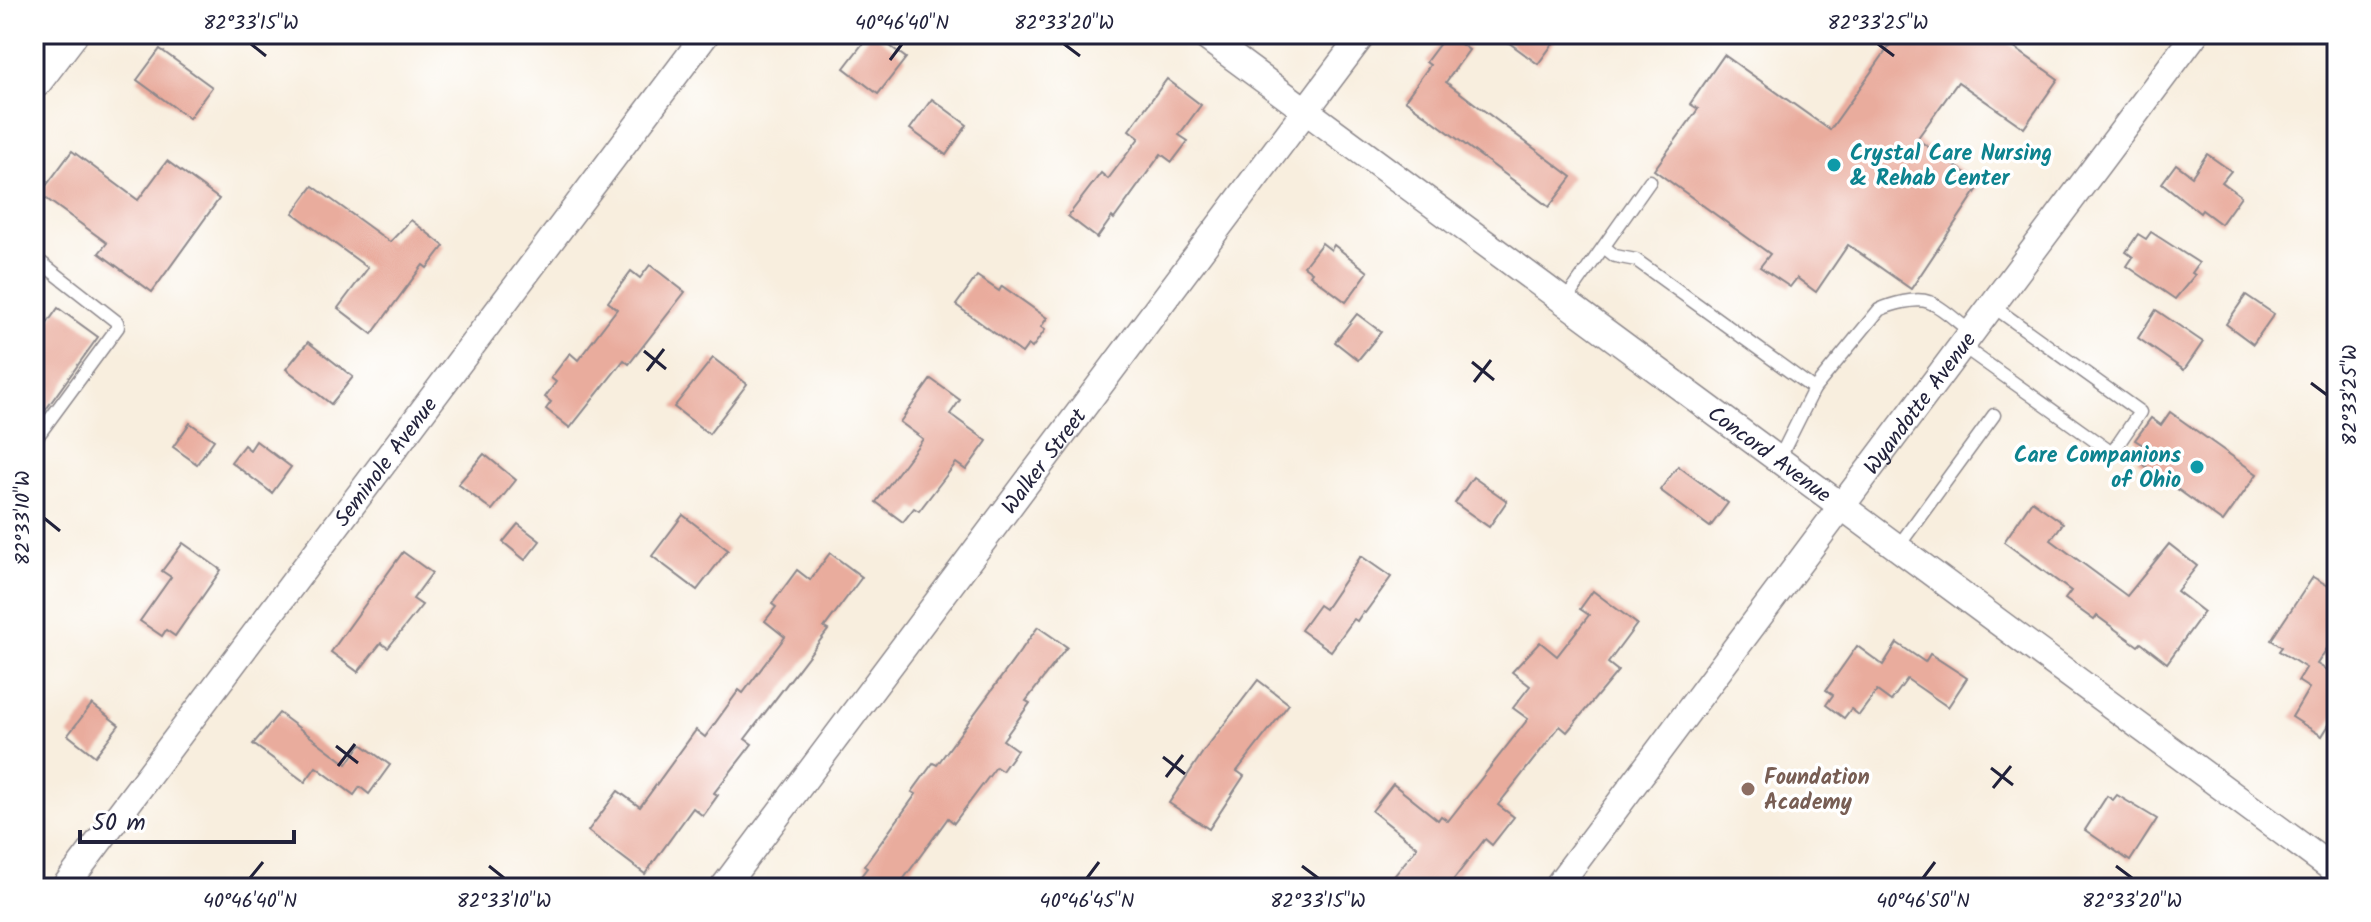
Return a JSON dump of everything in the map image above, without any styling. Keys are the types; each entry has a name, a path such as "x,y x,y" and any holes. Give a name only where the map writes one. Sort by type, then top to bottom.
{"street":[{"path":"34,80 69,34"},
{"name":"Seminole Avenue","path":"64,888 706,34"},
{"name":"Concord Avenue","path":"1202,34 2337,872"},
{"name":"Walker Street","path":"723,888 1363,34"},
{"name":"Wyandotte Avenue","path":"1556,888 2195,34"}],"lane":[{"path":"1565,301 1650,181"},
{"path":"1604,247 1615,256 1636,260 1814,389"},
{"path":"34,257 117,322 118,327 34,441"},
{"path":"1778,461 1814,389 1879,310 1918,301 1929,302 1966,339 2112,453 2140,412 1991,305"},
{"path":"1897,548 1994,415"}],"building":[{"path":"870,34 906,58 878,94 844,68"},
{"path":"1447,34 1469,50 1446,82 1572,177 1549,207 1405,100 1430,65 1426,62"},
{"path":"1497,34 1560,34 1538,64"},
{"name":"Crystal Care Nursing & Rehab Center","path":"1898,34 1995,34 2058,79 2024,128 1958,82 1917,139 1981,184 1911,289 1848,245 1816,292 1797,278 1790,287 1760,267 1770,254 1654,170 1698,109 1690,104 1724,55 1830,130"},
{"path":"160,49 212,87 189,118 137,80"},
{"path":"1167,79 1201,105 1179,135 1188,141 1172,162 1161,154 1097,238 1068,216 1101,173 1108,179 1139,138 1129,130"},
{"path":"932,99 967,125 946,155 910,129"},
{"path":"72,151 138,200 167,161 219,199 152,292 99,253 107,243 40,194"},
{"path":"2207,154 2231,171 2222,182 2241,196 2221,224 2202,210 2200,213 2162,183 2176,164 2192,176"},
{"path":"313,186 390,242 411,220 444,246 427,268 423,265 372,334 338,308 368,268 293,213"},
{"path":"2151,232 2199,263 2192,273 2195,275 2175,299 2127,266 2133,257 2126,252 2138,234 2146,239"},
{"path":"1322,243 1331,250 1334,245 1368,272 1346,302 1310,275 1312,272 1304,266"},
{"path":"650,265 685,292 629,364 624,360 570,428 546,409 551,402 545,397 556,382 551,378 570,353 578,360 617,309 608,302 631,271 640,278"},
{"path":"977,276 999,291 1002,286 1047,318 1041,327 1045,330 1032,348 1028,345 1022,353 956,305"},
{"path":"2246,295 2274,314 2253,344 2226,324"},
{"path":"58,308 98,337 34,426 34,342"},
{"path":"2156,310 2203,342 2184,370 2138,338"},
{"path":"1357,314 1381,332 1358,360 1335,342"},
{"path":"308,342 353,377 331,404 286,369"},
{"path":"713,358 747,384 709,434 674,407"},
{"path":"931,379 960,400 950,414 987,441 966,470 956,463 919,511 914,508 903,522 876,502 923,439 900,422"},
{"name":"Care Companions of Ohio","path":"2170,412 2257,474 2223,522 2137,460 2146,447 2135,440 2151,418 2161,425"},
{"path":"190,423 214,440 197,464 173,447"},
{"path":"256,441 291,467 272,493 231,462 244,445 250,450"},
{"path":"484,454 516,480 492,510 458,484"},
{"path":"1678,466 1728,503 1710,527 1660,490"},
{"path":"1473,477 1507,501 1489,527 1455,503"},
{"path":"2032,501 2063,523 2051,540 2127,596 2169,544 2197,566 2177,591 2204,612 2167,663 2141,643 2138,646 2097,616 2094,620 2065,599 2071,591 2004,542"},
{"path":"683,515 728,550 697,590 652,556"},
{"path":"518,524 540,541 525,560 503,542"},
{"path":"183,543 221,570 175,636 166,630 162,636 140,621 171,577 162,571"},
{"path":"403,552 432,573 413,599 422,605 388,648 381,643 358,672 331,652"},
{"path":"830,553 862,577 824,628 828,630 745,739 752,744 714,793 718,795 703,816 693,808 645,874 588,831 618,791 640,807 696,730 705,737 739,690 743,693 785,637 765,621 776,607 772,604 797,570 810,580"},
{"path":"1361,556 1391,577 1365,613 1357,621 1354,619 1331,651 1301,630 1319,605 1325,609"},
{"path":"2313,577 2337,591 2337,633 2317,664 2337,676 2337,712 2322,736 2292,717 2309,688 2298,681 2306,668 2279,651 2282,647 2271,640"},
{"path":"1593,591 1637,624 1608,663 1618,671 1567,732 1560,726 1498,805 1514,817 1492,845 1485,839 1447,888 1385,888 1417,847 1372,811 1393,784 1438,820 1441,816 1448,821 1528,719 1513,708 1530,686 1512,672 1540,642 1557,656 1589,615 1580,609"},
{"path":"1038,627 1067,647 1026,701 1030,703 1003,740 1017,750 1002,771 996,767 954,823 948,818 897,888 878,888 861,876 867,868 864,866 916,794 912,792 933,763 937,765"},
{"path":"1897,643 1925,662 1930,654 1967,678 1948,707 1907,679 1891,701 1877,691 1859,715 1851,709 1844,718 1826,705 1833,695 1826,690 1857,646 1883,665"},
{"path":"1258,680 1289,704 1237,771 1244,776 1209,829 1169,803"},
{"path":"92,704 119,725 95,756 68,735"},
{"path":"279,713 347,764 361,744 390,765 369,794 360,787 354,795 316,767 305,782 253,744"},
{"path":"2117,795 2157,819 2130,861 2085,830 2107,796 2113,800"}],"place":[{"name":"Crystal Care Nursing & Rehab Center","path":"1834,165"},
{"name":"Care Companions of Ohio","path":"2197,467"},
{"name":"Foundation Academy","path":"1748,789"}]}
